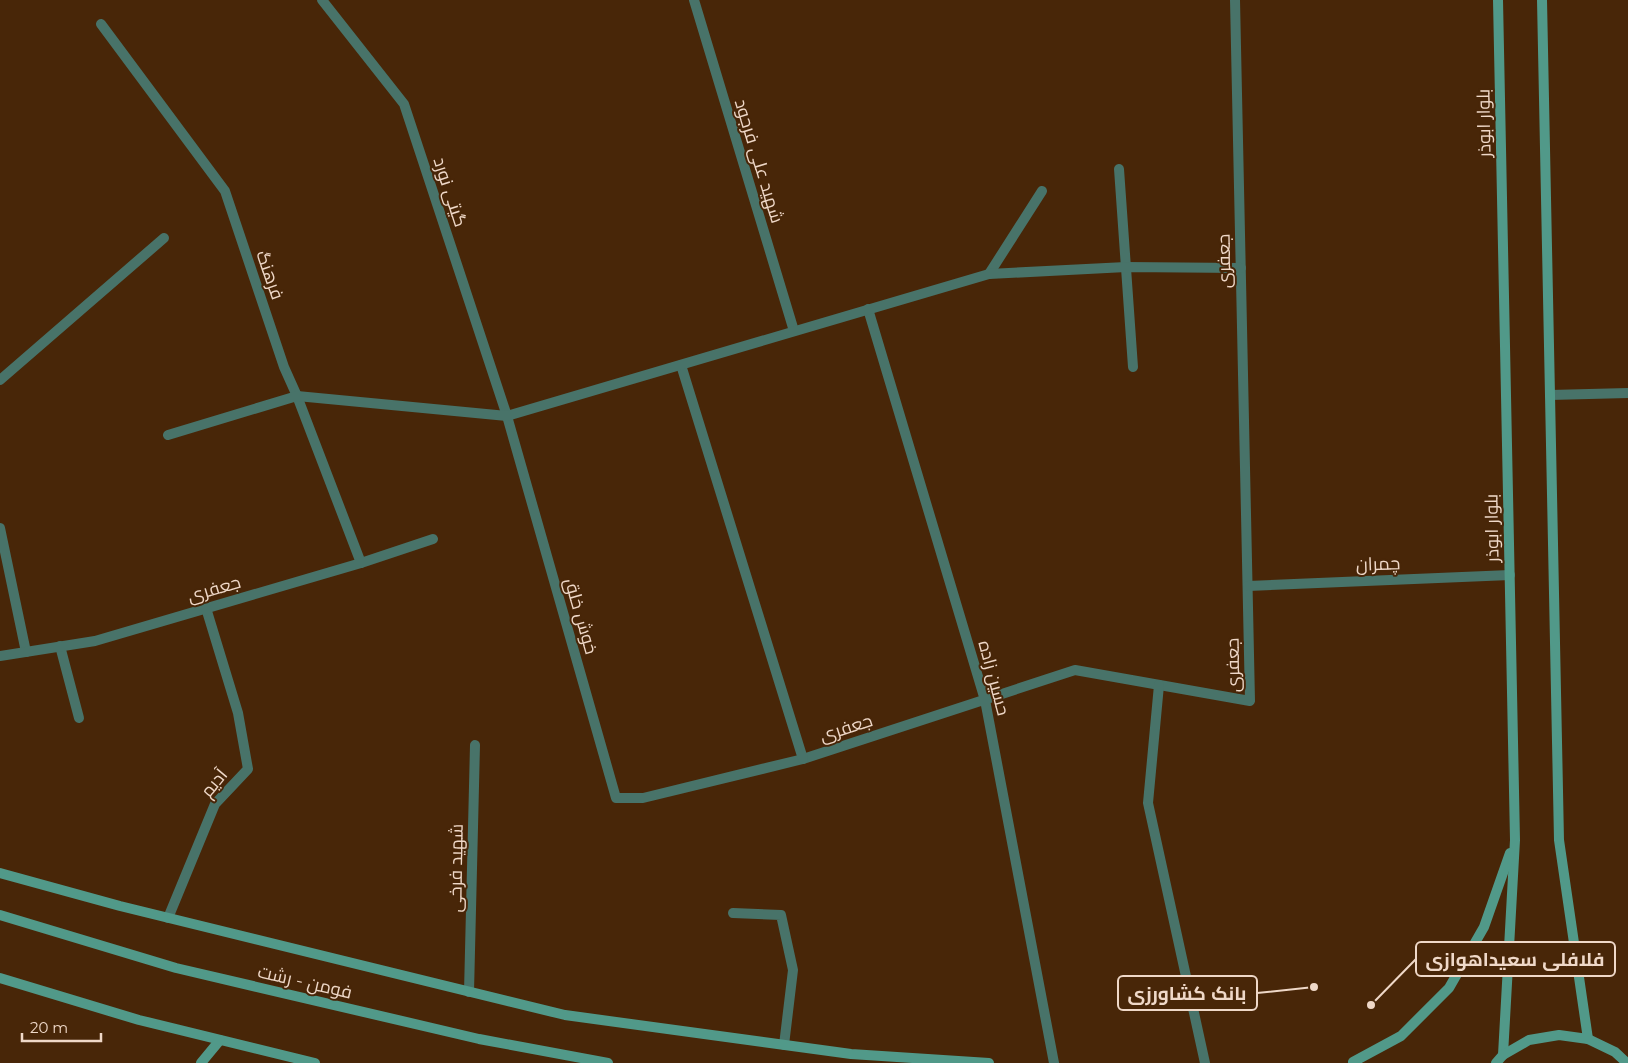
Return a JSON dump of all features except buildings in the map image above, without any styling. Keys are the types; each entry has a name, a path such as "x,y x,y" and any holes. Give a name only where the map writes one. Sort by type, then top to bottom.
{"street":[{"name":"گیتی نورد","path":"322,0 404,104 508,416"},
{"name":"شهید علی فرجود","path":"694,0 794,331"},
{"name":"جعفری","path":"643,798 803,759 1074,670 1250,702 1235,0"},
{"name":"بلوار ابوذر","path":"1498,0 1515,840 1503,1055"},
{"path":"1542,0 1559,840 1588,1039"},
{"name":"فرهنگ","path":"100,24 225,191 284,367 361,563"},
{"path":"1119,169 1133,367"},
{"path":"989,274 1042,191"},
{"path":"0,380 164,238"},
{"path":"168,435 297,396 508,416 989,274 1126,267 1241,268"},
{"name":"حسین زاده","path":"868,309 985,700 1054,1063"},
{"path":"681,365 803,759"},
{"path":"1550,395 1628,393"},
{"name":"خوش خلق","path":"508,416 616,798 643,798"},
{"path":"0,528 26,652"},
{"name":"جعفری","path":"0,656 95,641 361,563 433,539"},
{"name":"چمران","path":"1248,586 1510,575"},
{"name":"آدیم","path":"168,918 214,804 248,769 238,713 206,608"},
{"path":"60,646 79,718"},
{"path":"1159,685 1148,803 1205,1063"},
{"name":"شهید فرخی","path":"470,992 475,745"},
{"path":"1351,1063 1401,1036 1449,988 1484,927 1515,840"},
{"path":"0,873 168,918 564,1014 851,1054 989,1063"},
{"path":"732,913 782,915 793,970 784,1045"},
{"name":"فومن - رشت","path":"0,915 176,968 479,1039 608,1063"},
{"path":"0,978 139,1020 315,1063"},
{"path":"1496,1063 1503,1055 1529,1040 1559,1035 1588,1039 1615,1052 1627,1063"},
{"path":"201,1063 220,1040"}],"place":[{"name":"بانک کشاورزی","path":"1314,987"},
{"name":"فلافلی سعیداهوازی","path":"1371,1005"}]}
